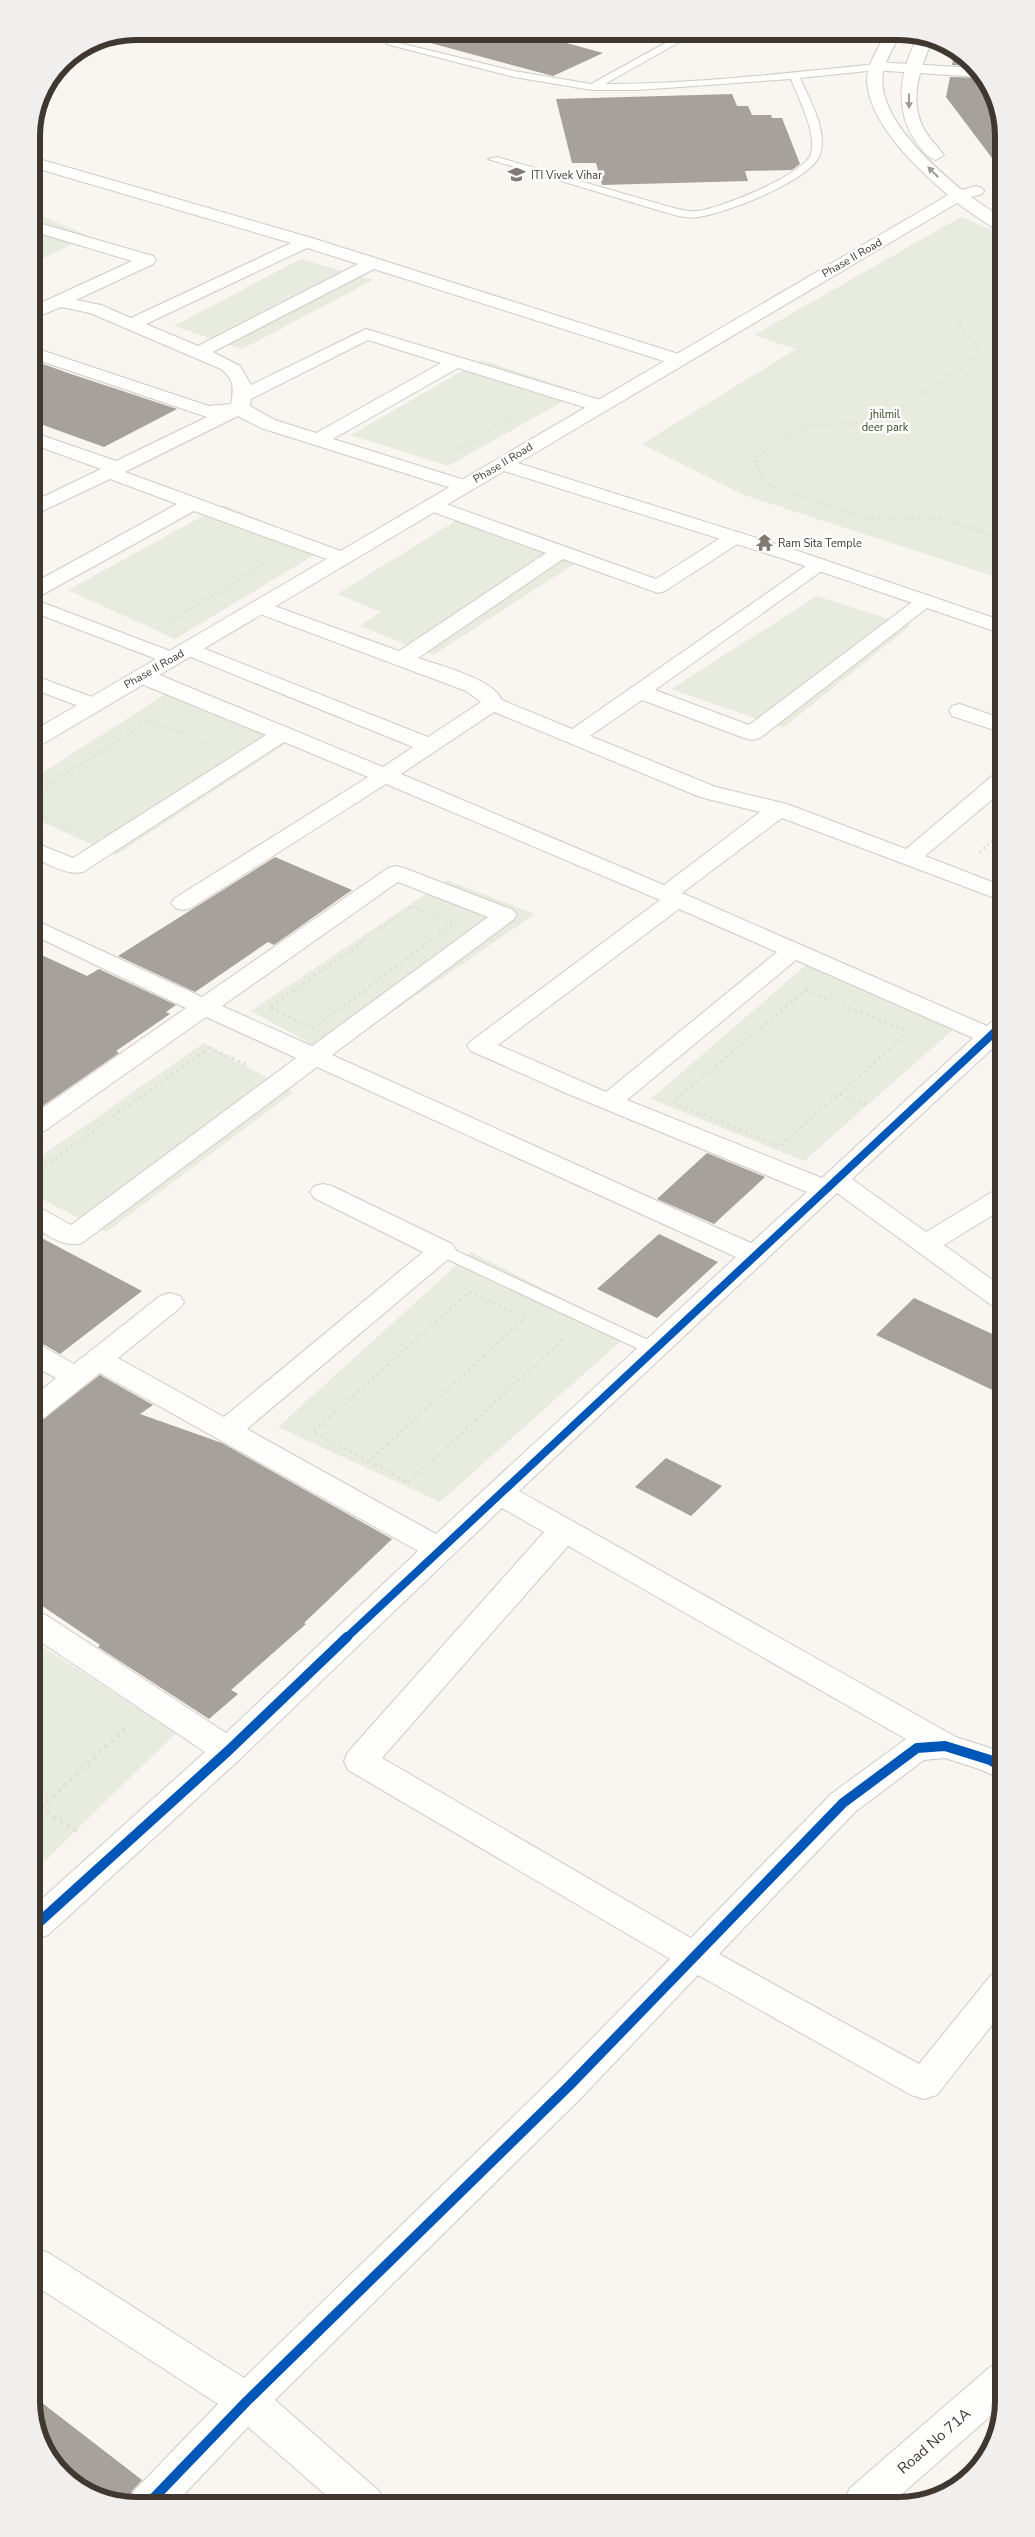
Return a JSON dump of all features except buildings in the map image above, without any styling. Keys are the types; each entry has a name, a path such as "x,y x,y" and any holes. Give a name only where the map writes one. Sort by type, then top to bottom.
{"street":[{"path":"891,40 877,67 874,81 879,107 906,144 957,196 995,221"},
{"path":"923,43 911,69 907,107 925,144 976,192 991,200"},
{"path":"877,67 971,73"},
{"path":"40,166 306,242 679,360"},
{"name":"Phase II Road","path":"40,736 957,196 976,192"},
{"path":"40,229 147,260 40,310"},
{"path":"40,242 57,234"},
{"path":"133,324 306,242"},
{"path":"198,353 373,264"},
{"path":"58,301 94,309 227,365 239,374 243,385 241,403 250,416 268,424 464,486"},
{"path":"40,504 110,473 366,334 600,406"},
{"path":"40,355 208,412 241,403"},
{"path":"317,440 455,362"},
{"path":"40,441 114,467 110,473"},
{"path":"502,464 735,537 995,625"},
{"path":"110,473 342,558"},
{"path":"40,588 192,504"},
{"path":"432,505 658,587 735,537"},
{"path":"402,659 561,552"},
{"path":"573,738 820,565"},
{"path":"640,692 752,733 926,601"},
{"path":"259,607 474,686 490,698 492,704 708,792 777,810 995,891"},
{"path":"40,608 180,654 431,746"},
{"path":"142,676 995,1033"},
{"path":"40,684 92,705"},
{"path":"183,903 431,746 492,704"},
{"path":"960,711 995,724"},
{"path":"40,852 75,867 282,734"},
{"path":"909,858 995,785"},
{"path":"777,810 672,897 480,1046 609,1102 830,1184 926,1244 995,1295"},
{"path":"40,1122 396,872 505,915 72,1237 40,1219"},
{"path":"40,929 204,1007 754,1255"},
{"path":"609,1102 794,950"},
{"path":"40,1921 112,1854 228,1751 438,1549 830,1184 995,1036"},
{"path":"227,1430 442,1250 323,1192"},
{"path":"926,1244 995,1202"},
{"path":"40,1406 170,1302"},
{"path":"40,1357 76,1377"},
{"path":"99,1360 438,1549"},
{"path":"499,1493 945,1746 995,1763"},
{"path":"564,1530 360,1761 695,1957 924,2084 995,1995"},
{"path":"40,1626 228,1751"},
{"path":"155,2497 247,2401 569,2086 843,1803 917,1748 945,1746"},
{"path":"40,2268 247,2401 357,2497"},
{"name":"Road No 71A","path":"869,2497 995,2388"}],"lane":[{"path":"592,87 679,40"},
{"path":"391,44 514,74 592,87 638,88 795,76 877,67"},
{"path":"492,159 668,210 698,214 717,210 785,180 809,167 815,156 816,134 795,76"},
{"path":"442,1250 654,1349"}],"path":[{"path":"995,300 958,322 982,355 876,422 805,426 754,457 764,483 865,518 941,518 995,537"},
{"path":"452,453 526,410"},
{"path":"161,626 269,562"},
{"path":"40,789 151,720 214,746"},
{"path":"40,816 78,833"},
{"path":"412,906 453,924 313,1028 292,1019 269,1008 412,906"},
{"path":"806,990 909,1032 840,1094 780,1146 673,1102 806,990"},
{"path":"40,1170 209,1048 236,1060"},
{"path":"533,1321 469,1292 313,1432 408,1483 566,1336 558,1332"},
{"path":"370,1462 525,1318"},
{"path":"112,1854 40,1808 136,1719"}],"green space":[{"path":"40,215 89,236 40,260"},
{"name":"jhilmil deer park","path":"961,217 995,231 995,577 744,495 642,444 796,349 754,335"},
{"path":"301,259 373,280 242,349 174,326"},
{"path":"481,360 580,392 448,466 351,435"},
{"path":"223,505 327,547 175,639 68,590"},
{"path":"459,519 579,561 433,655 360,626 381,612 337,594"},
{"path":"817,596 910,626 783,728 671,689"},
{"path":"170,691 287,743 116,855 40,821 40,775"},
{"path":"447,880 535,914 331,1054 251,1011"},
{"path":"815,957 964,1020 804,1161 651,1099"},
{"path":"204,1043 293,1092 106,1232 40,1198 40,1157"},
{"path":"471,1252 630,1333 440,1502 278,1427"},
{"path":"40,1645 176,1733 40,1865"}],"cycle path":[{"path":"40,1921 228,1751 439,1549 995,1032"},
{"path":"155,2497 247,2401 569,2086 843,1803 917,1748 945,1746 995,1763"}],"place":[{"name":"ITI Vivek Vihar","path":"517,175"},
{"name":"Ram Sita Temple","path":"764,543"}]}
